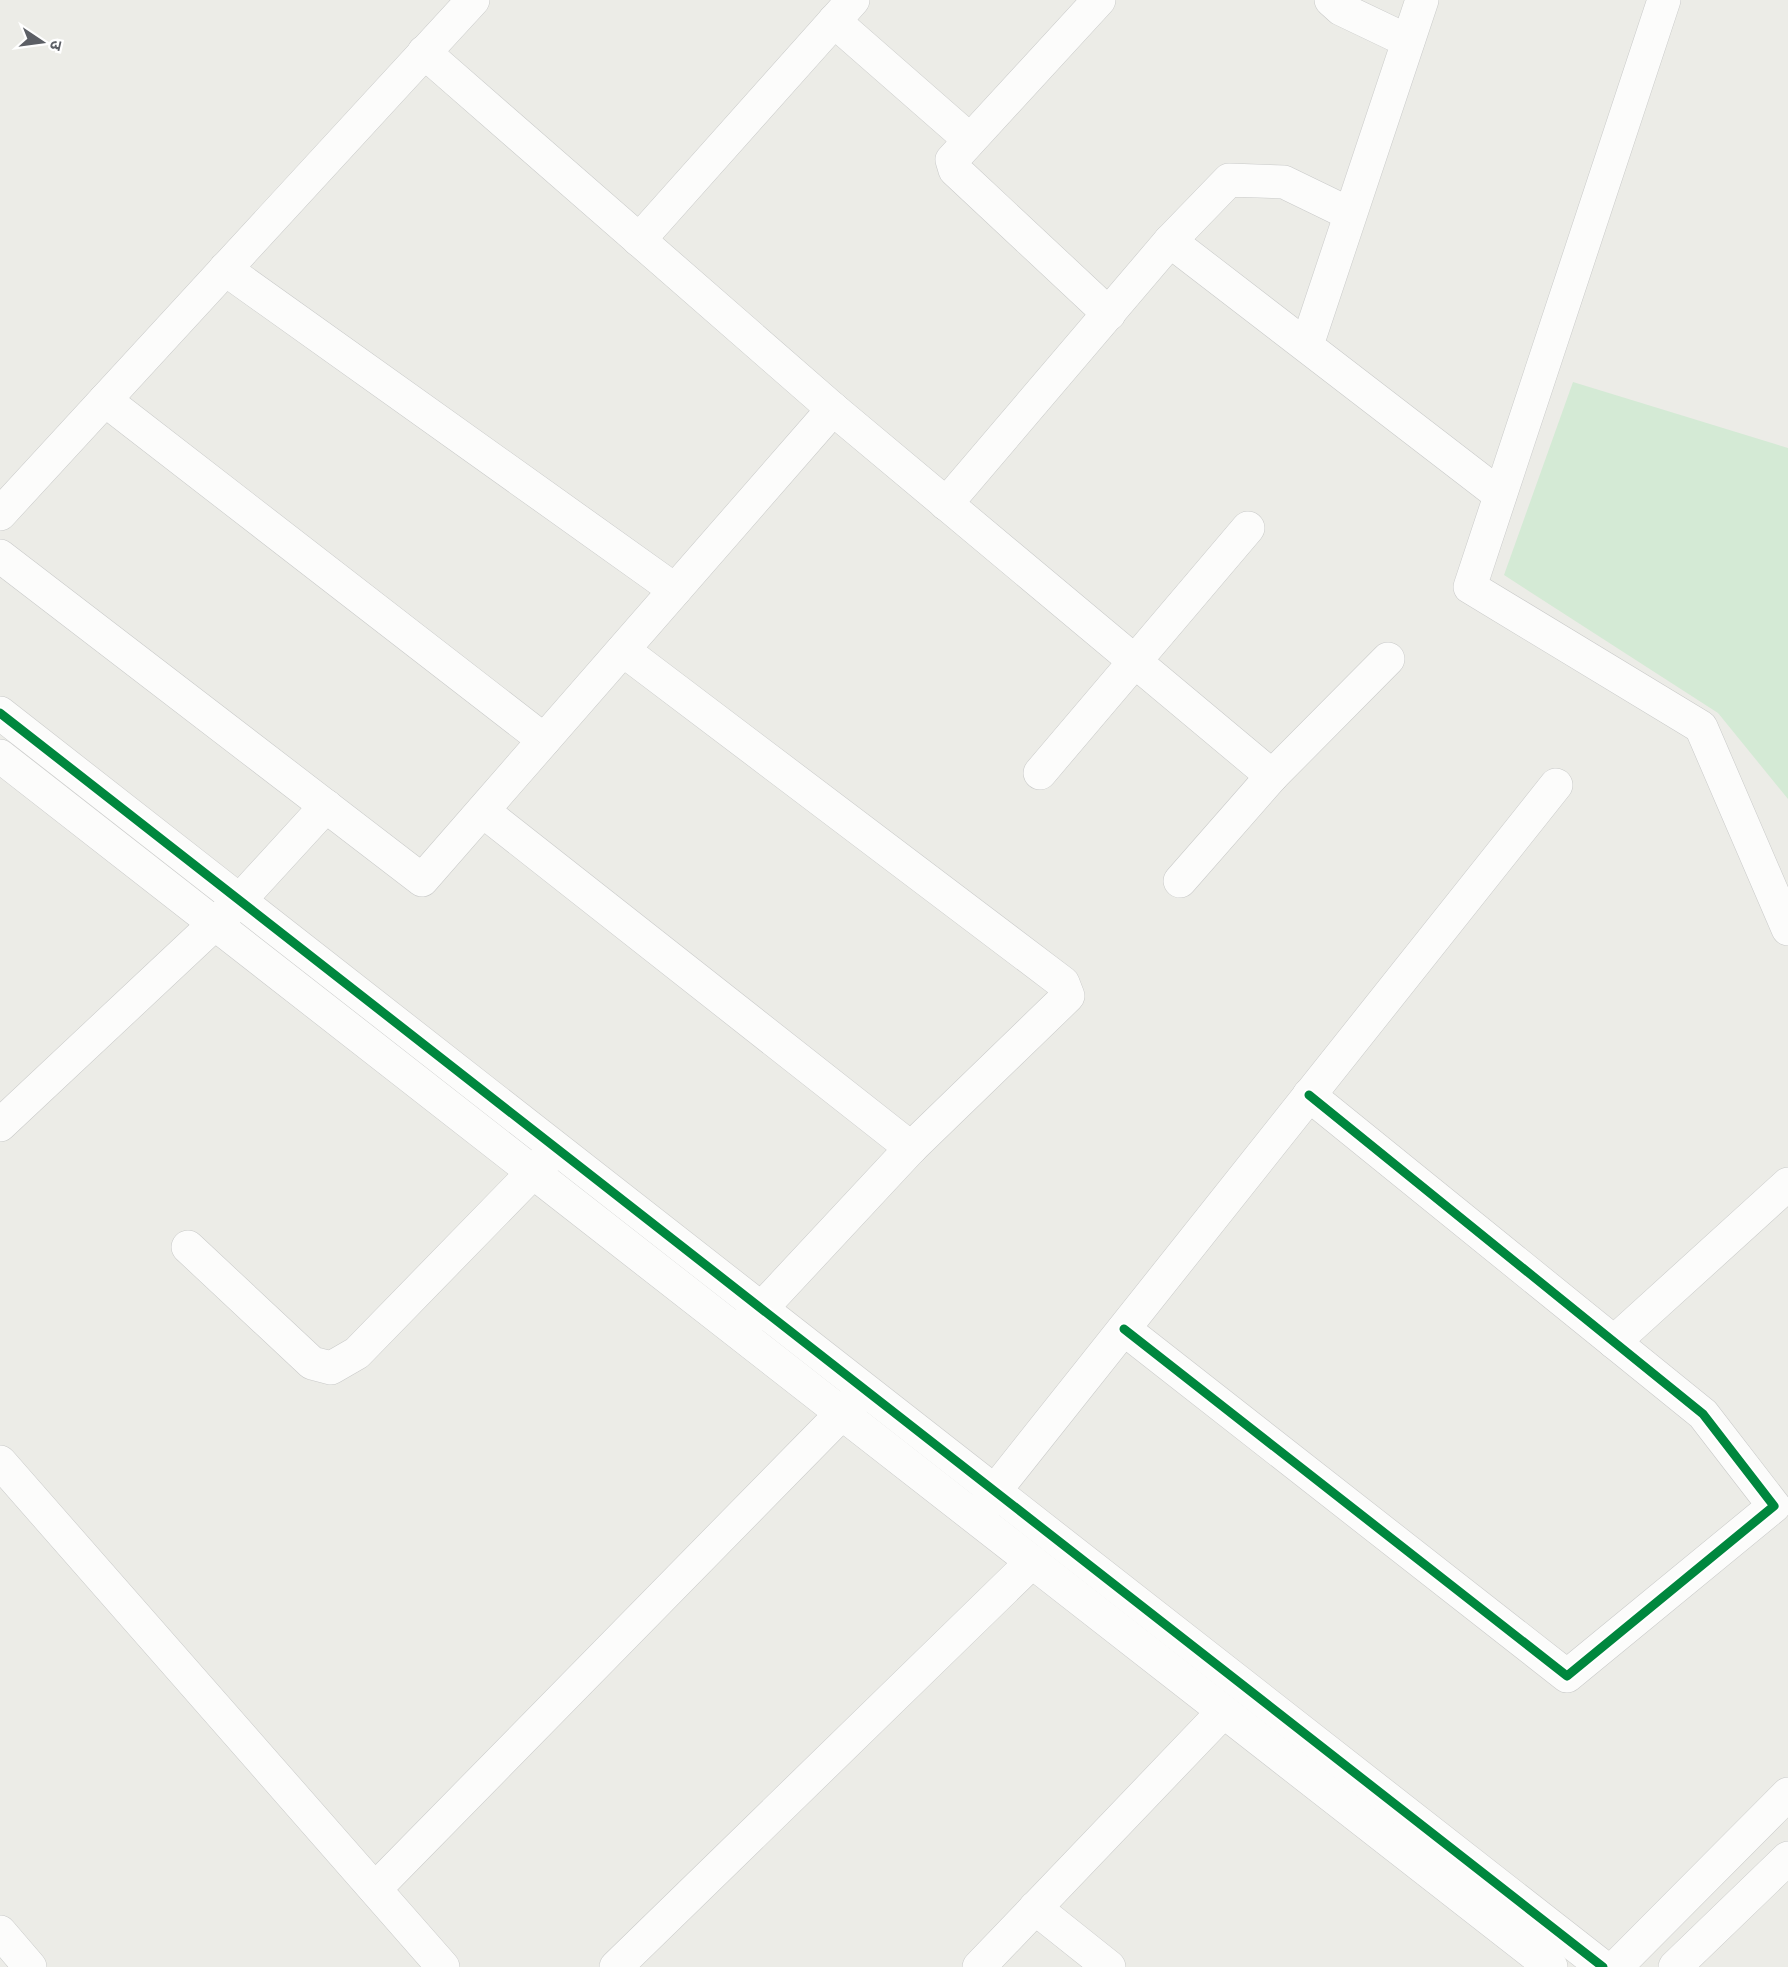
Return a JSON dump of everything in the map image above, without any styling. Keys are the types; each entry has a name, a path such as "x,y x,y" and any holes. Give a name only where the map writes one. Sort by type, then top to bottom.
{"street":[{"path":"0,514 472,0"},
{"path":"1099,0 952,160 955,170 1108,314"},
{"path":"1331,0 1341,9 1408,41"},
{"path":"1307,345 1422,0"},
{"path":"1664,0 1470,587 1701,727 1776,870 1788,929"},
{"path":"639,240 844,11 970,140"},
{"path":"424,52 833,409 1272,776"},
{"path":"946,504 1170,241 1229,180 1284,182 1350,214"},
{"path":"1170,241 1500,495"},
{"path":"225,269 675,590"},
{"path":"105,400 544,740"},
{"path":"0,556 422,880 833,409"},
{"path":"1040,772 1248,528"},
{"path":"623,650 1063,983 1068,996 910,1148 760,1310 736,1331"},
{"path":"1180,881 1272,776 1388,659"},
{"path":"0,713 760,1310 1603,1967"},
{"path":"33,739 4,765 214,923 1551,1967"},
{"path":"976,1519 994,1492 1556,785"},
{"path":"0,1125 239,901 326,806"},
{"path":"483,811 910,1148"},
{"path":"1124,1329 1567,1676 1774,1506 1703,1414 1309,1095"},
{"path":"188,1247 312,1363 331,1368 357,1353 556,1149"},
{"path":"1614,1342 1788,1184"},
{"path":"375,1889 864,1390"},
{"path":"0,1462 443,1967"},
{"path":"616,1967 1032,1562"},
{"path":"979,1967 1223,1712"},
{"path":"1616,1967 1788,1794"},
{"path":"1675,1967 1788,1858"},
{"path":"1035,1908 1109,1967"},
{"path":"0,1932 30,1967"}],"green space":[{"path":"1573,382 1788,448 1788,799 1718,713 1504,575"}],"cycle path":[{"path":"0,713 1603,1967"},
{"path":"1124,1329 1567,1676 1774,1506 1703,1414 1309,1095"}]}
